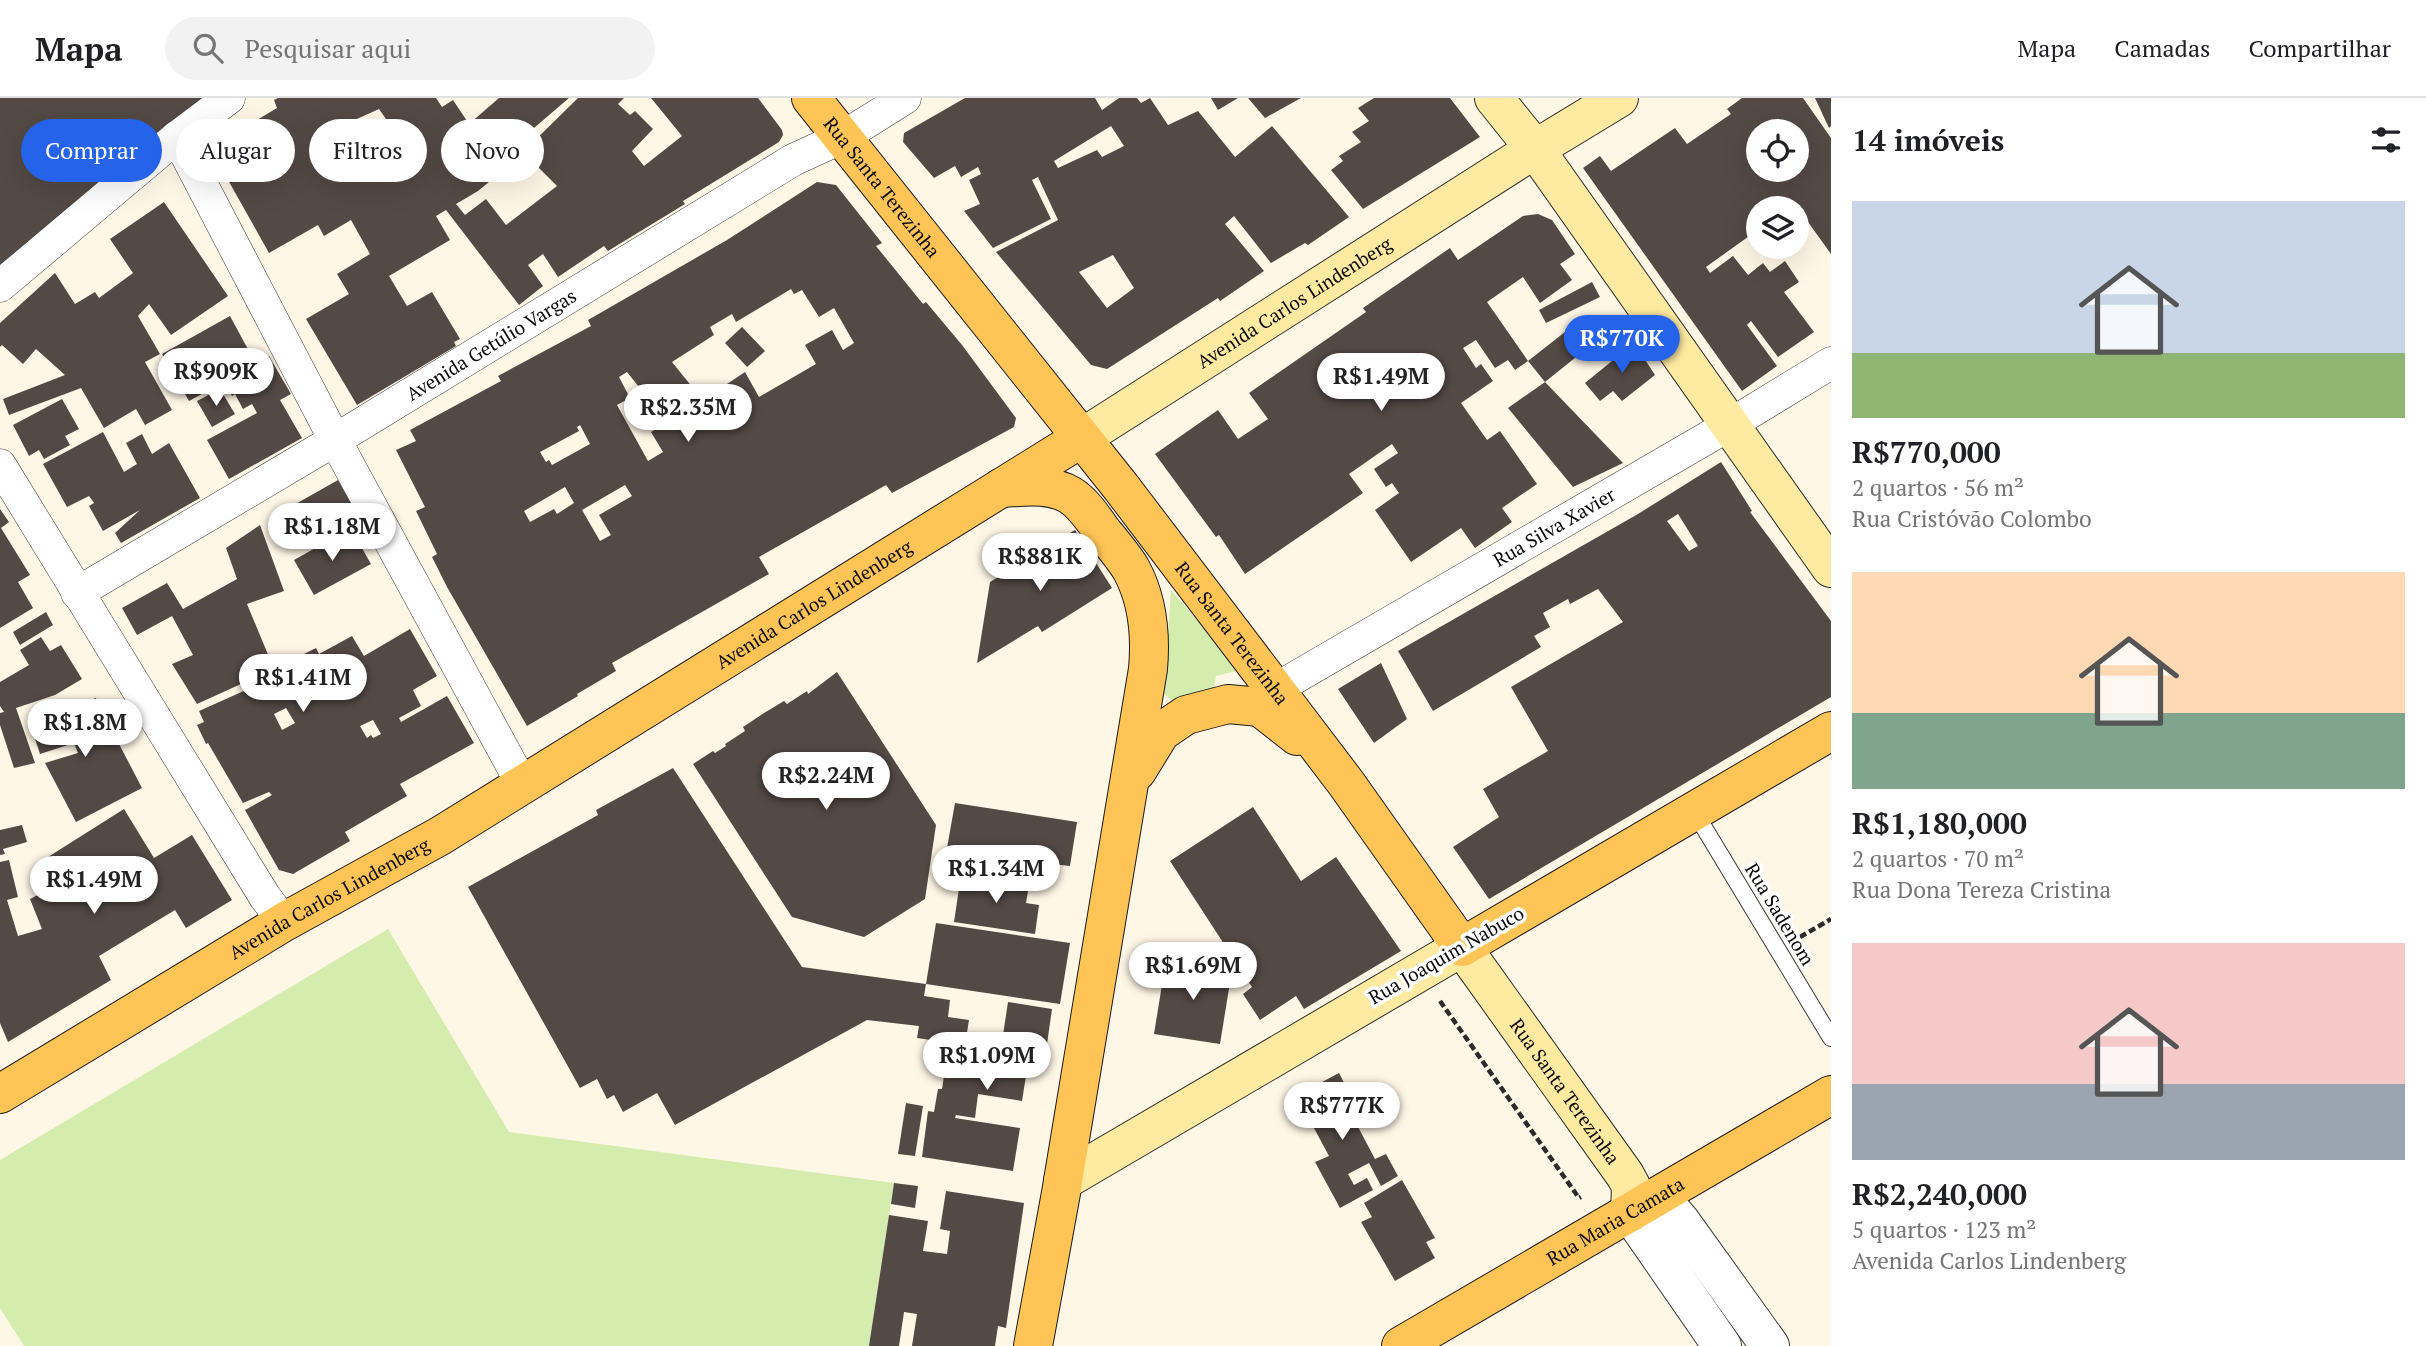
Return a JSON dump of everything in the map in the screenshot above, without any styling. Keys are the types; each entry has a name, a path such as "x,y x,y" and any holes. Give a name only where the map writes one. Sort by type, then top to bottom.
{"main road":[{"name":"Rua Santa Terezinha","path":"811,98 1080,439 1121,487 1346,783 1636,1193"},
{"path":"1494,98 1535,149 1831,568"},
{"name":"Avenida Carlos Lindenberg","path":"0,1094 284,922 398,860 522,785 1002,488 1619,98"},
{"path":"1002,488 1042,486 1069,495 1088,511 1131,569 1149,626 1150,647 1063,1181 1032,1346"},
{"path":"1129,783 1161,732 1185,715 1228,704 1260,707 1296,735 1346,783"},
{"name":"Rua Joaquim Nabuco","path":"1063,1181 1831,731"},
{"name":"Rua Maria Camata","path":"1401,1346 1636,1193 1831,1095"}],"street":[{"path":"201,119 229,98"},
{"name":"Avenida Getúlio Vargas","path":"77,593 335,440 793,160 843,137 905,98"},
{"path":"0,286 176,138"},
{"path":"200,182 335,440 522,785"},
{"name":"Rua Silva Xavier","path":"1274,690 1831,363"},
{"path":"0,465 265,897 284,922"},
{"name":"Rua Santa Terezinha","path":"1636,1193 1722,1346"},
{"name":"Rua Santa Terezinha","path":"1636,1193 1681,1222 1770,1346"}],"lane":[{"name":"Rua Sadenom","path":"1694,811 1831,1038"}],"path":[{"path":"1778,950 1831,919"},
{"path":"1435,994 1579,1198 1636,1193"}],"green space":[{"path":"1171,590 1240,670 1216,676 1214,688 1179,706 1164,694"},
{"path":"388,929 509,1132 894,1183 869,1346 24,1346 0,1308 0,1160"}],"building":[{"path":"0,98 204,98 162,133 162,119 21,119 21,182 104,182 0,269"},
{"path":"278,98 436,98 442,107 453,100 466,119 441,119 441,182 489,182 456,204 465,215 486,199 506,225 557,186 544,173 544,131 578,98 624,98 618,104 630,115 635,111 653,129 632,151 644,166 682,136 651,98 758,98 783,135 779,142 683,201 685,204 608,251 604,246 558,277 543,254 528,265 543,286 519,305 446,210 436,216 450,240 389,276 407,306 432,292 460,339 454,342 456,346 357,405 306,319 349,294 337,274 370,254 351,220 324,236 318,225 269,253 229,182 295,182 295,119 259,119 277,108 274,100"},
{"path":"499,98 569,98 544,119 475,119"},
{"path":"965,98 1095,98 1102,110 1119,98 1137,98 1141,103 1150,98 1168,125 1198,111 1235,157 1272,126 1349,217 1308,245 1305,243 1271,263 1234,216 1225,224 1264,271 1220,301 1218,298 1107,369 1091,365 996,252 1058,220 1038,177 1032,180 1051,219 993,248 964,211 980,204 969,180 981,174 978,167 961,177 955,166 934,178 903,142 904,133","holes":["1111,126 1124,146 1102,157 1097,150 1058,168 1054,161","1113,255 1134,288 1107,308 1079,272"]},
{"path":"1211,98 1238,98 1218,110"},
{"path":"1248,98 1301,98 1265,118"},
{"path":"1374,98 1450,98 1480,137 1363,209 1331,170 1343,161 1339,156 1361,142 1352,132 1369,121 1358,108"},
{"path":"1742,98 1803,98 1831,138 1831,254 1809,223 1809,196 1746,196 1746,238 1706,267 1710,273 1733,256 1748,275 1763,263 1770,272 1785,261 1799,282 1784,292 1814,332 1778,357 1751,321 1747,325 1777,366 1742,391 1583,168 1600,156 1611,171 1675,128 1687,144 1731,114 1727,109"},
{"path":"1815,98 1831,98 1829,128"},
{"path":"817,182 836,185 882,243 876,246 923,304 926,302 962,345 1016,418 1014,427 892,493 886,485 759,557 769,574 612,663 616,671 527,726 432,557 437,554 416,511 425,507 396,450 416,441 410,430 501,381 498,376 591,326 588,320 727,240","holes":["791,289 794,294 802,290 819,317 834,308 854,343 843,350 832,330 805,345 816,364 759,397 745,372 673,420 675,424 671,427 669,422 651,432 663,452 648,461 617,405 630,398 619,377 627,372 639,387 632,393 653,419 693,388 672,362 714,335 710,327 732,314 736,322","580,425 590,444 552,465 549,460 546,462 540,452 579,431 577,427","625,485 632,496 599,515 611,535 600,541 582,510","565,487 574,503 557,514 554,509 530,522 524,511"]},
{"path":"164,202 228,296 171,335 149,304 138,316 160,354 145,362 172,410 145,425 136,409 104,428 81,388 9,415 3,399 65,375 36,349 23,364 2,345 0,347 0,323 55,273 75,304 95,292 99,298 133,273 110,239"},
{"path":"1538,214 1552,220 1575,254 1560,264 1572,280 1540,303 1523,277 1487,302 1528,361 1515,370 1508,360 1495,368 1476,340 1463,348 1476,368 1481,364 1493,381 1461,403 1487,440 1500,431 1537,484 1502,508 1512,522 1475,548 1461,528 1411,562 1375,510 1399,493 1392,483 1386,487 1374,469 1398,453 1392,444 1349,474 1363,493 1245,574 1219,535 1216,537 1155,454 1218,410 1238,439 1268,419 1249,393 1366,312 1363,308 1450,248 1458,260 1523,216"},
{"path":"1592,282 1600,297 1546,323 1539,310"},
{"path":"230,316 256,364 269,356 291,394 280,400 302,438 229,479 207,440 257,413 252,404 243,409 224,382 189,401 162,354"},
{"path":"1579,321 1596,341 1545,382 1528,361"},
{"path":"742,327 765,351 747,367 725,343"},
{"path":"1634,343 1655,375 1622,401 1613,391 1600,401 1585,383"},
{"path":"1545,382 1623,463 1573,487 1508,408"},
{"path":"220,389 235,414 212,427 197,401"},
{"path":"62,399 79,429 65,436 70,445 44,459 39,450 29,456 13,425"},
{"path":"103,432 124,472 137,464 126,443 142,434 152,454 169,443 200,498 121,543 115,533 140,510 103,531 89,506 94,503 89,496 67,507 43,464"},
{"path":"1721,462 1752,511 1750,512 1831,621 1831,697 1489,899 1453,847 1499,817 1483,789 1548,751 1511,687 1623,622 1598,589 1570,604 1568,599 1543,613 1550,627 1534,636 1541,647 1433,711 1398,651 1638,514","holes":["1678,514 1698,546 1689,551 1667,521"]},
{"path":"338,480 354,509 287,547 271,518"},
{"path":"0,509 9,522 1,528 30,575 18,582 33,608 0,628"},
{"path":"260,525 284,591 247,604 274,669 316,648 319,654 352,636 364,656 410,629 437,676 413,690 421,706 399,718 401,722 447,696 474,743 400,784 407,796 345,832 350,841 293,874 279,870 245,810 272,795 269,792 243,803 197,725 204,722 199,711 255,686 252,679 197,704 172,664 193,655 172,616 137,635 122,608 167,583 183,609 237,579 226,548","holes":["286,708 295,723 282,730 274,714","373,720 381,734 367,738 360,726"]},
{"path":"1075,530 1112,588 1042,632 1038,626 977,663 990,582"},
{"path":"354,534 371,564 314,595 294,560 335,537 338,543"},
{"path":"46,612 53,625 20,645 13,632"},
{"path":"41,637 50,651 61,645 82,679 55,695 16,708 35,763 14,768 0,725 0,713 4,712 0,706 0,682 29,665 20,650"},
{"path":"1381,663 1407,719 1374,743 1338,689"},
{"path":"837,672 936,825 925,899 864,937 792,917 693,764 726,746 725,744 745,731 743,727 764,713 784,701 787,704 807,691 808,694"},
{"path":"96,698 112,744 118,742 142,788 76,822 45,763 78,753 74,743 40,754 29,720"},
{"path":"673,768 802,967 926,984 924,996 950,1000 948,1017 969,1020 965,1045 917,1038 919,1026 867,1020 675,1125 657,1093 623,1112 614,1095 607,1099 597,1079 580,1088 468,887 598,815 596,810"},
{"path":"955,803 1077,822 1070,866 1051,864 1049,879 1026,875 1027,868 973,860 974,852 947,848"},
{"path":"1253,807 1301,881 1336,857 1401,951 1304,1009 1296,996 1260,1020 1243,994 1252,987 1170,861"},
{"path":"124,809 154,858 192,835 232,900 186,928 175,910 99,956 111,980 8,1042 0,1023 0,862 9,860 18,897 7,900 18,936 42,929 30,899 61,883 48,857"},
{"path":"22,825 27,842 3,849 5,854 0,855 0,830"},
{"path":"961,875 1029,885 1026,903 1039,905 1035,934 954,922"},
{"path":"936,923 1070,943 1060,1004 926,984"},
{"path":"1166,960 1232,970 1220,1044 1154,1034"},
{"path":"1008,1002 1052,1009 1044,1065 1028,1063 1022,1101 978,1094 975,1118 956,1115 955,1118 1020,1128 1013,1171 922,1157 928,1111 934,1112 938,1089 942,1089 948,1050 988,1057 991,1033 1003,1035"},
{"path":"1339,1073 1355,1104 1348,1108 1375,1159 1386,1154 1398,1176 1381,1186 1369,1163 1348,1174 1354,1185 1367,1178 1373,1190 1340,1208 1315,1162 1329,1156 1300,1102 1310,1097 1307,1090"},
{"path":"906,1103 923,1106 915,1156 898,1154"},
{"path":"1402,1180 1435,1238 1426,1242 1435,1258 1395,1281 1361,1222 1372,1217 1364,1203"},
{"path":"894,1183 918,1186 915,1208 891,1204"},
{"path":"946,1191 1024,1203 1006,1328 998,1326 995,1346 912,1346 917,1314 904,1312 899,1346 869,1346 889,1215 928,1221 923,1251 947,1254 950,1231 940,1229"}]}
